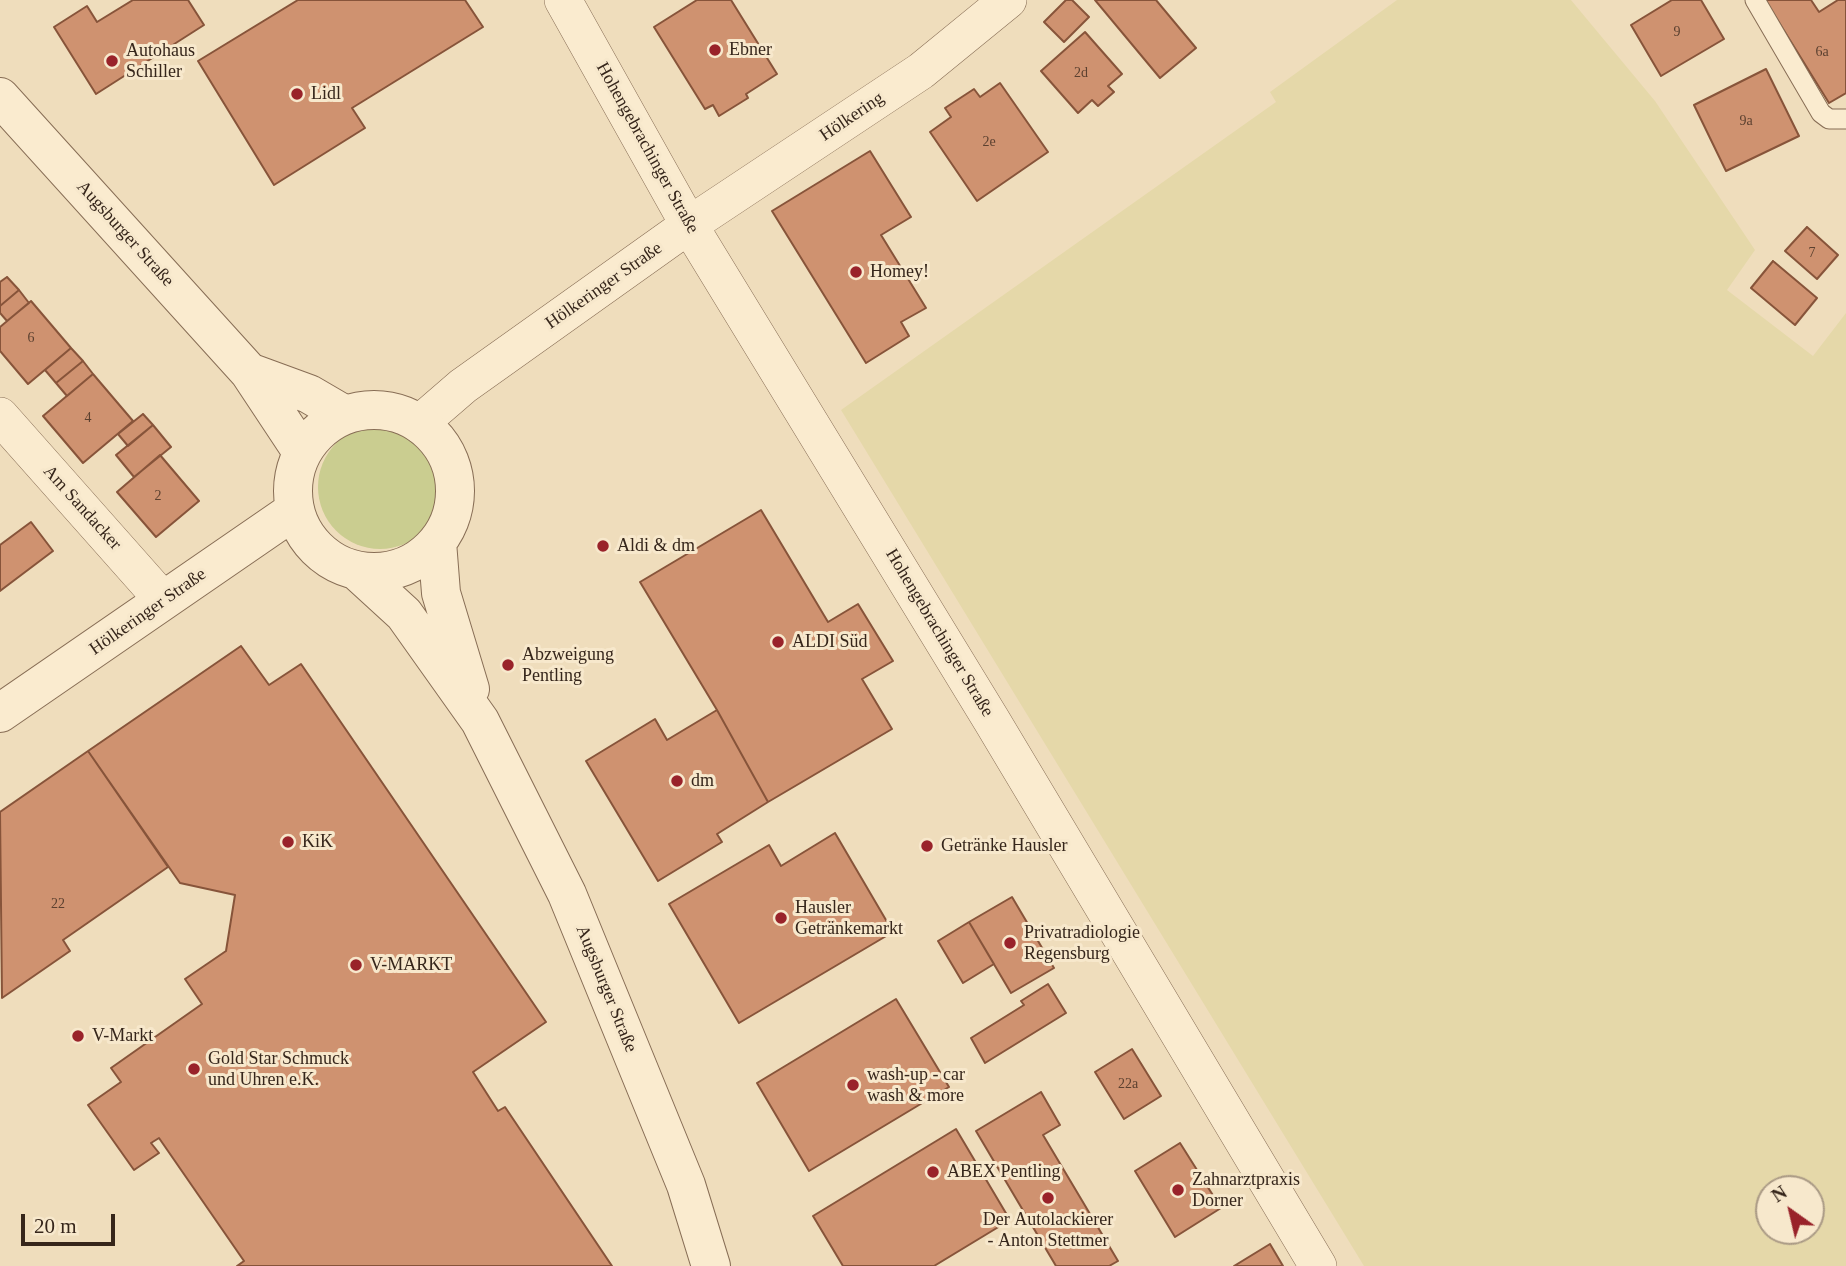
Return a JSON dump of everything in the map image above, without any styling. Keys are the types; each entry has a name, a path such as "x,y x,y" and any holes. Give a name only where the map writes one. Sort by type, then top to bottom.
{"street":[{"name":"Hohengebrachinger Straße","path":"563,0 689,225 985,709 1318,1266"},
{"name":"Hölkering","path":"689,225 922,71 1008,0"},
{"name":"Augsburger Straße","path":"0,97 249,372 302,452"},
{"name":"Hölkeringer Straße","path":"419,424 463,386 689,225"},
{"name":"Augsburger Straße","path":"249,372 309,394 345,415"},
{"path":"370,411 396,413 419,424 438,442 451,466 455,492 450,519 436,542 420,557 401,568 379,572 357,571 336,563 317,549 303,531 295,510 295,471 302,452 328,424 345,415 370,411"},
{"name":"Am Sandacker","path":"0,416 163,600"},
{"name":"Hölkeringer Straße","path":"0,713 295,510"},
{"name":"Augsburger Straße","path":"436,542 441,593 480,721"},
{"name":"Augsburger Straße","path":"357,571 404,614 480,721 567,894 686,1185 711,1266"}],"lane":[{"path":"1755,0 1821,113 1829,119 1846,119"}],"shaded area":[{"path":"1397,0 1571,0 1655,101 1755,250 1727,290 1813,356 1846,313 1846,1266 1364,1266 841,410 1276,102 1270,92"}],"green space":[{"path":"380,425 404,430 424,443 437,463 442,487 437,511 424,531 404,544 380,549 356,544 336,531 323,511 318,487 323,463 336,443 356,430"}],"building":[{"name":"Autohaus Schiller","path":"133,0 188,0 204,25 96,94 54,27 87,6 97,22"},
{"name":"Lidl","path":"298,0 465,0 483,27 352,108 365,128 274,185 198,61"},
{"name":"Ebner","path":"697,0 731,0 777,74 746,94 748,98 719,116 713,105 705,109 654,27"},
{"path":"1066,0 1072,0 1089,17 1064,42 1044,22"},
{"path":"1095,0 1156,0 1196,48 1160,78"},
{"path":"1672,0 1701,0 1724,39 1661,76 1631,25"},
{"path":"1765,0 1811,0 1819,12 1838,0 1846,0 1846,93 1829,103"},
{"path":"1085,32 1122,74 1108,86 1114,92 1098,106 1092,100 1078,113 1041,71"},
{"path":"1766,69 1799,136 1726,171 1694,105"},
{"path":"1000,83 1048,152 977,201 930,132 951,117 945,108 974,89 980,97"},
{"name":"Homey!","path":"870,151 911,217 881,235 926,308 901,322 909,336 866,363 772,211"},
{"path":"1807,227 1838,255 1817,279 1785,251"},
{"path":"1773,261 1817,298 1795,325 1751,288"},
{"path":"7,277 19,290 0,306 0,282"},
{"path":"19,290 29,303 7,321 0,313 0,306"},
{"path":"31,301 71,348 28,384 0,351 0,327"},
{"path":"71,348 83,361 56,383 45,370"},
{"path":"83,361 93,374 67,396 56,383"},
{"path":"93,374 133,421 83,463 43,416"},
{"path":"143,414 153,425 128,446 118,434"},
{"path":"153,425 171,447 134,477 116,455"},
{"path":"160,455 199,501 156,537 117,492"},
{"name":"ALDI Süd","path":"761,510 828,622 858,604 893,661 862,679 892,729 768,802 717,710 640,582"},
{"path":"31,522 53,551 0,591 0,545"},
{"name":"V-MARKT","path":"241,646 269,685 301,664 546,1022 473,1072 498,1111 505,1107 612,1266 237,1266 244,1261 159,1138 151,1143 159,1153 134,1170 88,1105 121,1082 111,1068 202,1004 185,979 226,951 235,895 180,883 88,751"},
{"name":"dm","path":"717,710 768,802 717,834 722,842 658,881 586,761 655,719 667,740"},
{"path":"88,751 168,867 63,940 70,951 2,998 0,812"},
{"name":"Hausler Getränkemarkt","path":"835,833 893,932 739,1023 669,904 769,845 781,866"},
{"name":"Privatradiologie Regensburg","path":"1012,897 1054,968 1011,993 969,922"},
{"path":"969,922 994,964 963,983 938,941"},
{"path":"1048,984 1066,1013 985,1063 971,1038 1024,1005 1021,1001"},
{"name":"wash-up - car wash & more","path":"896,999 949,1087 809,1171 757,1083"},
{"path":"1132,1049 1161,1096 1124,1119 1095,1072"},
{"name":"Der Autolackierer - Anton Stettmer","path":"1041,1092 1060,1125 1043,1135 1118,1261 1109,1266 1056,1266 976,1131"},
{"name":"ABEX Pentling","path":"956,1129 1010,1220 934,1266 843,1266 813,1216"},
{"name":"Zahnarztpraxis Dorner","path":"1180,1143 1221,1208 1175,1237 1135,1171"},
{"path":"1270,1244 1283,1266 1234,1266"}],"place":[{"name":"Ebner","path":"715,50"},
{"name":"Autohaus Schiller","path":"112,61"},
{"name":"Lidl","path":"297,94"},
{"name":"Homey!","path":"856,272"},
{"name":"Aldi & dm","path":"603,546"},
{"name":"ALDI Süd","path":"778,642"},
{"name":"Abzweigung Pentling","path":"508,665"},
{"name":"dm","path":"677,781"},
{"name":"KiK","path":"288,842"},
{"name":"Getränke Hausler","path":"927,846"},
{"name":"Hausler Getränkemarkt","path":"781,918"},
{"name":"Privatradiologie Regensburg","path":"1010,943"},
{"name":"V-MARKT","path":"356,965"},
{"name":"V-Markt","path":"78,1036"},
{"name":"Gold Star Schmuck und Uhren e.K.","path":"194,1069"},
{"name":"wash-up - car wash & more","path":"853,1085"},
{"name":"ABEX Pentling","path":"933,1172"},
{"name":"Zahnarztpraxis Dorner","path":"1178,1190"},
{"name":"Der Autolackierer - Anton Stettmer","path":"1048,1198"}]}
